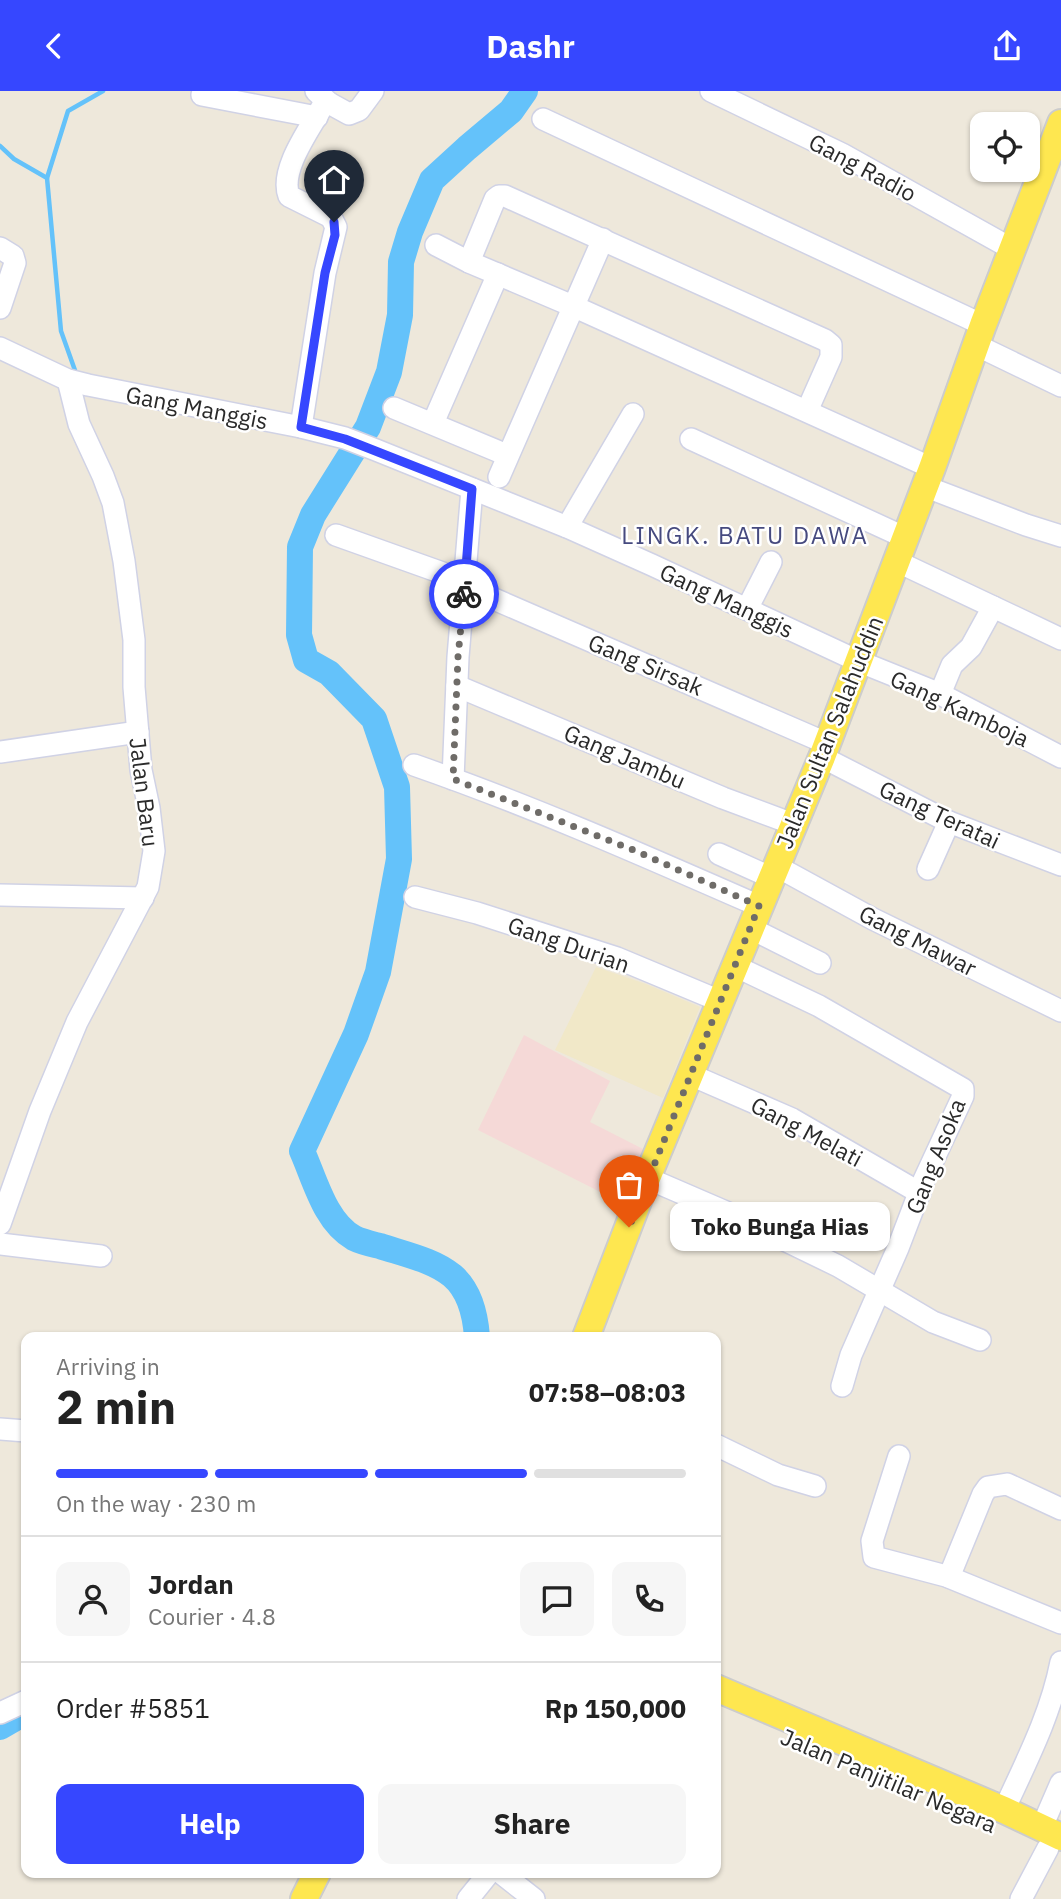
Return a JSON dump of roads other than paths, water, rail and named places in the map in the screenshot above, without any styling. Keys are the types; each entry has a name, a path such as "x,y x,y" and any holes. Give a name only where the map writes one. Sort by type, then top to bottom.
{"main road":[{"name":"Jalan Sultan Salahuddin","path":"588,1332 647,1178 824,750 1012,249 1052,174 1061,123"},
{"path":"721,1690 1004,1810 1053,1842"},
{"name":"Jalan Panjitilar Negara","path":"721,1709 1053,1842"},
{"path":"304,1899 314,1878"}],"street":[{"path":"202,95 320,104 353,114 373,91"},
{"name":"Gang Radio","path":"711,91 752,100 842,154 1012,249"},
{"path":"301,427 325,273 336,227 331,217 289,196 286,182 293,160 320,104"},
{"path":"543,119 979,335 1061,386"},
{"path":"469,262 495,199 502,195 603,239 812,332 831,345 831,356 807,411"},
{"path":"499,477 603,239"},
{"path":"436,245 807,411 928,477 1026,525 1061,536"},
{"path":"0,248 13,256 15,263 0,308"},
{"path":"433,423 498,274"},
{"name":"Gang Manggis","path":"0,348 77,382 301,427 376,450 567,527 858,661"},
{"name":"Jalan Baru","path":"0,1224 40,1111 77,1022 143,898 152,874 154,851 141,770 130,599 113,503 79,424 77,382"},
{"path":"394,408 508,455"},
{"path":"567,527 633,414"},
{"path":"691,439 901,550 993,607 1061,639"},
{"path":"453,779 472,489"},
{"name":"Gang Sirsak","path":"336,535 465,584 824,750"},
{"path":"747,609 771,562"},
{"path":"940,694 952,665 971,647 993,607"},
{"name":"Gang Kamboja","path":"858,661 940,694 1061,757"},
{"name":"Gang Jambu","path":"457,686 723,798 793,824"},
{"path":"0,751 138,732"},
{"name":"Gang Teratai","path":"824,750 949,822 1061,865"},
{"path":"414,765 636,851 755,917 820,963"},
{"path":"928,869 949,822"},
{"name":"Gang Mawar","path":"719,854 773,871 1061,1011"},
{"path":"0,895 143,898"},
{"name":"Gang Durian","path":"415,897 477,913 617,958 720,1001"},
{"name":"Gang Asoka","path":"735,966 819,1006 963,1089 963,1096 851,1355 842,1386"},
{"name":"Gang Melati","path":"691,1075 792,1119 920,1193"},
{"path":"647,1178 735,1216 879,1289 933,1322 980,1340"},
{"path":"5,1245 101,1256"},
{"path":"0,1429 21,1431"},
{"path":"721,1447 778,1475 814,1486"},
{"path":"899,1456 872,1541 872,1551 876,1558 949,1577 1061,1623"},
{"path":"949,1577 988,1487 1010,1485 1061,1509"},
{"path":"1004,1810 1034,1745 1057,1685 1061,1662"},
{"path":"0,1713 21,1703"},
{"path":"1021,1899 1053,1842 1061,1783"},
{"path":"468,1899 485,1878"},
{"path":"507,1878 534,1899"}],"waterway":[{"path":"47,178 68,111 103,91"},
{"path":"476,1332 468,1296 448,1272 418,1258 360,1241 335,1222 302,1151 356,1034 378,972 399,859 397,787 374,719 329,673 306,660 299,635 300,547 313,515 368,427 389,372 400,315 401,262 410,232 432,180 511,111 525,91"},
{"path":"0,146 14,159 47,178 61,331 77,376"},
{"path":"0,1727 21,1715"}],"place":[{"name":"Toko Bunga Hias","path":"629,1227"}],"district":[{"name":"LINGK. BATU DAWA","path":"745,535"}]}
